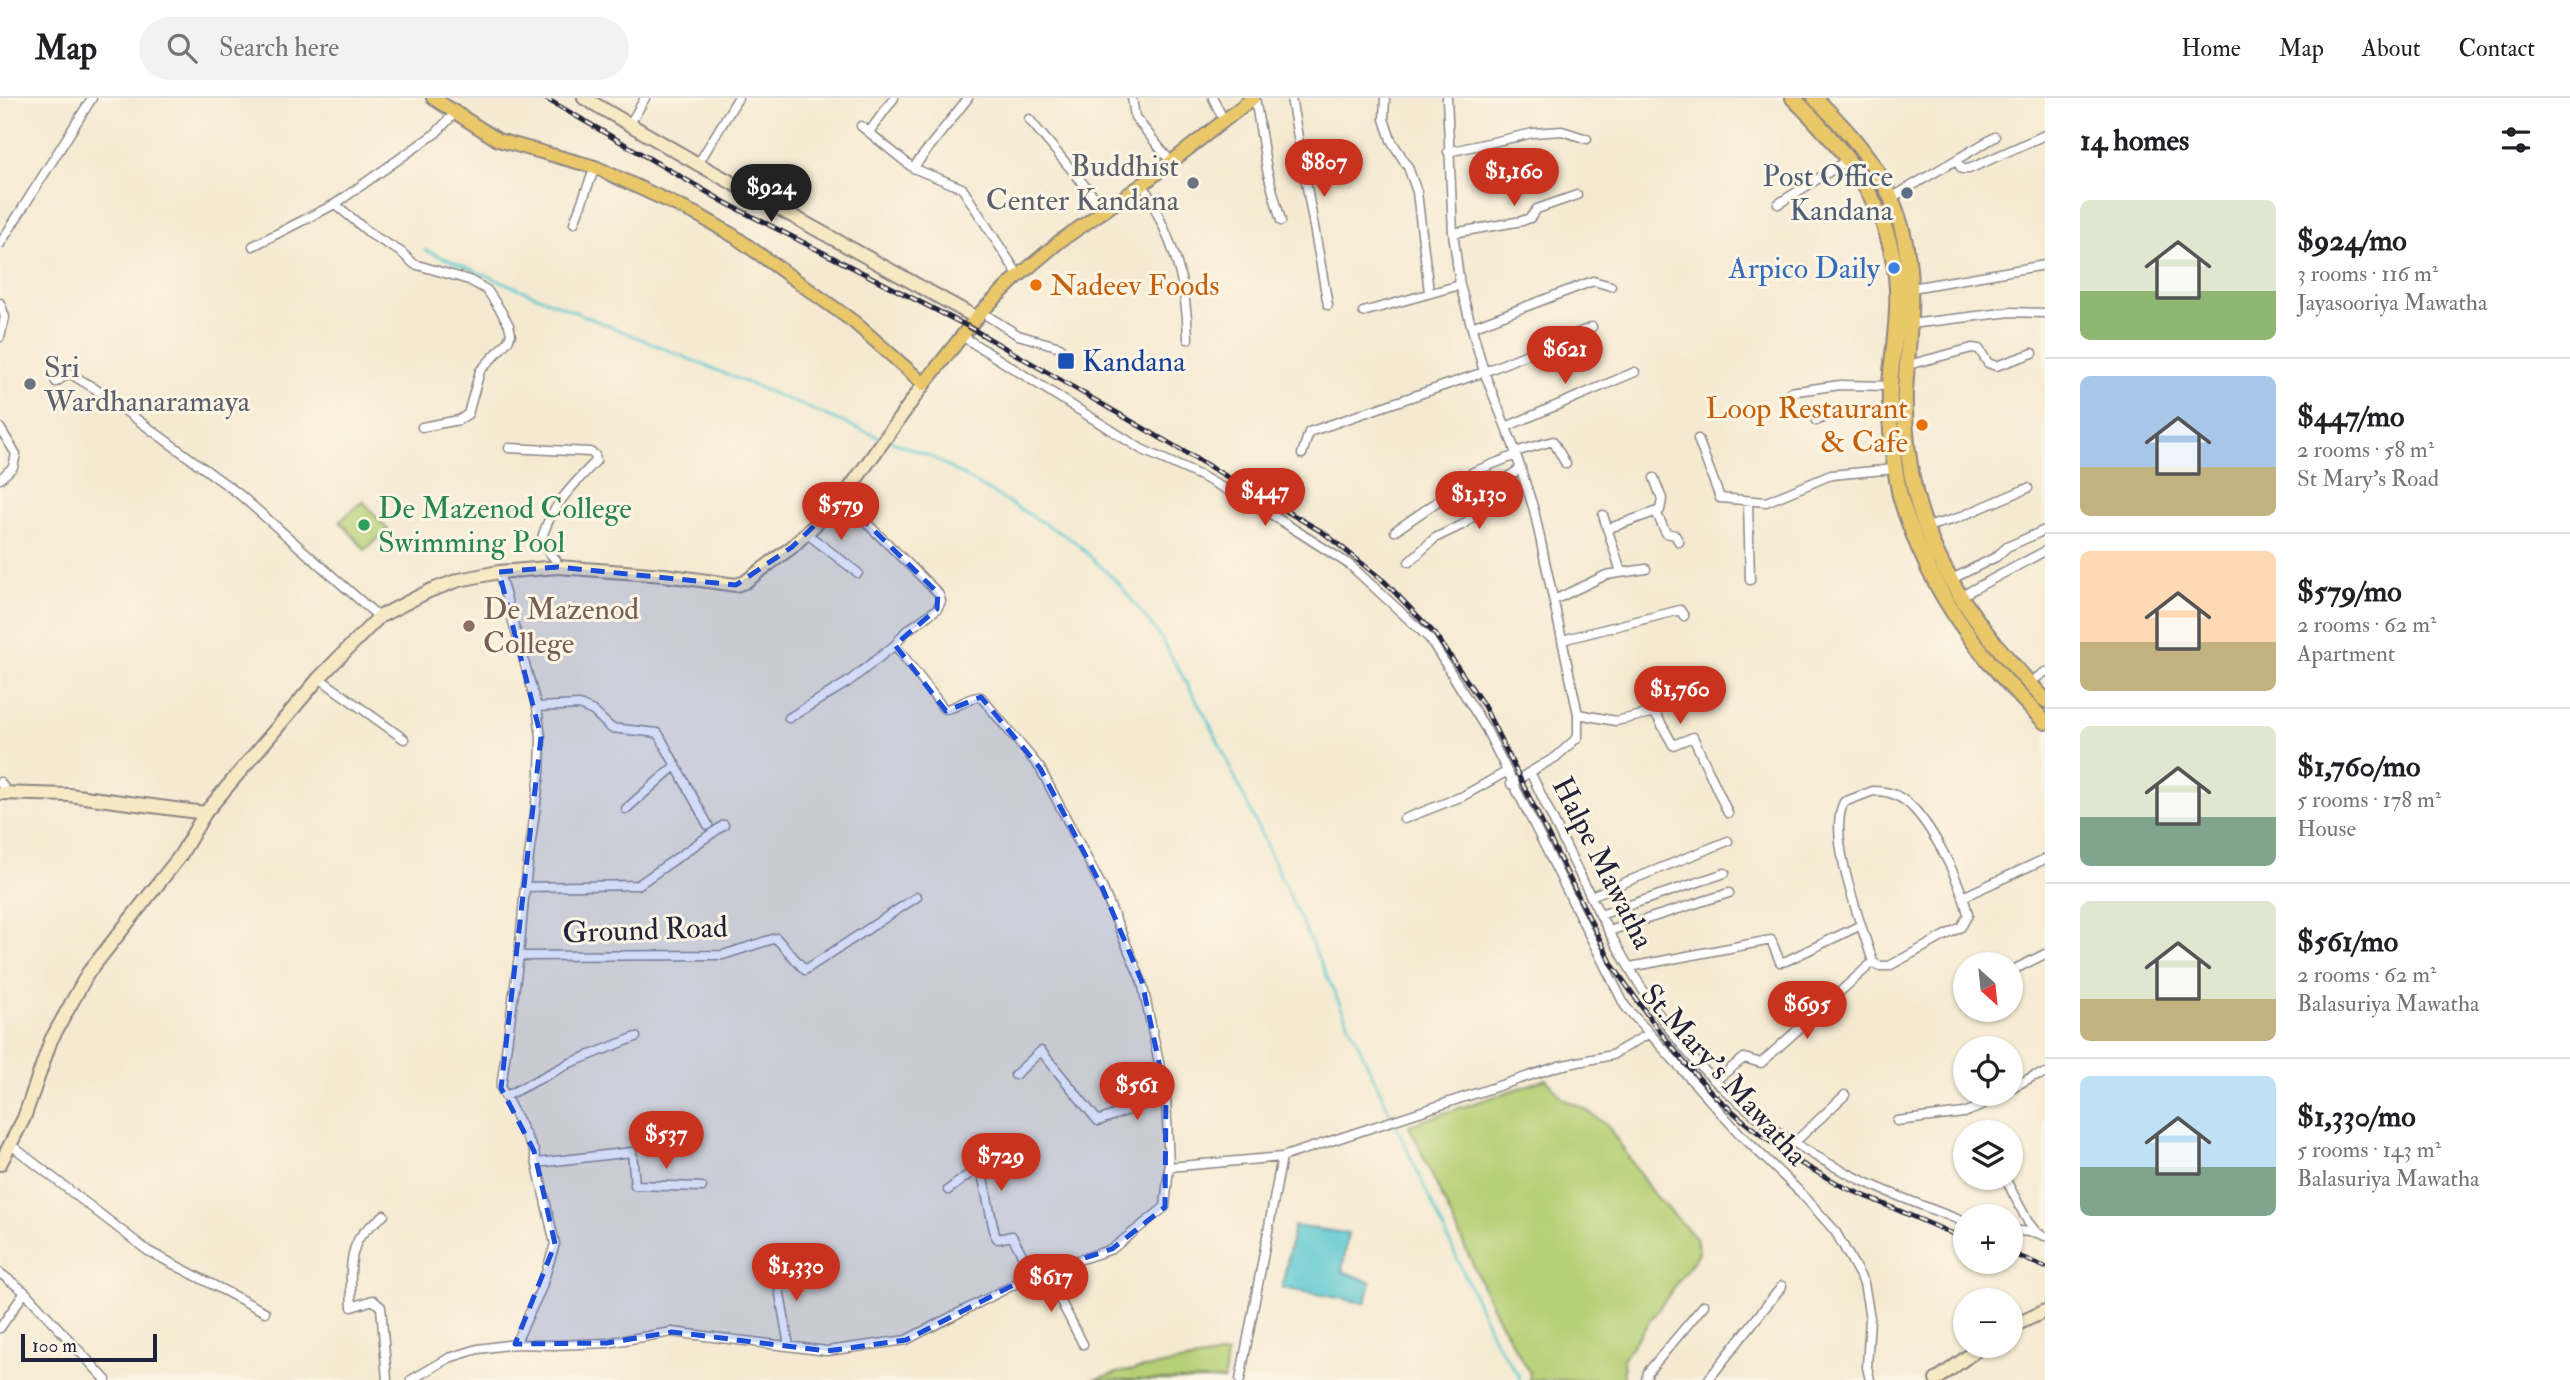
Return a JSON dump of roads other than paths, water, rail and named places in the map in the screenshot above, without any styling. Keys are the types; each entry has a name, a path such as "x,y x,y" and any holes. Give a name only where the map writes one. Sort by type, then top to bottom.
{"highway":[{"path":"1793,98 1849,159 1872,194 1885,227 1904,289 1910,324 1905,418 1917,497 1926,527 1959,597 1990,640 2045,700"},
{"path":"1815,98 1863,150 1891,198 1907,244 1904,289 1892,365 1890,414 1899,493 1910,526 1943,598 1976,647 2045,722"},
{"path":"1892,365 1908,365"}],"main road":[{"path":"433,98 498,140 596,167 700,216 734,236 854,322 924,384 979,314 1019,276 1060,241 1143,184 1250,99"}],"street":[{"path":"0,244 92,98"},
{"path":"584,98 698,164 1018,335 1060,347"},
{"path":"630,124 645,98"},
{"path":"698,164 738,98"},
{"path":"869,132 894,98"},
{"path":"913,168 968,98"},
{"path":"1132,98 1135,117 1171,162"},
{"path":"1213,98 1224,121"},
{"path":"1291,98 1328,306"},
{"path":"1385,98 1384,119 1391,140 1408,166 1418,192 1429,292"},
{"name":"Halpe Mawatha","path":"1447,98 1453,233 1460,285 1484,372 1516,454 1534,510 1578,715 1578,737 1556,757 1530,772 1609,931 1651,1001 1690,1054 1751,1111 1795,1142 1856,1178 1953,1218"},
{"path":"1250,99 1281,221"},
{"path":"253,246 335,204 436,133 454,114"},
{"path":"1030,119 1106,211"},
{"path":"861,126 913,168 962,188 1019,276"},
{"path":"1448,152 1533,133 1562,131 1587,139"},
{"path":"1956,160 1962,169 1969,169 2045,135"},
{"path":"1891,198 1995,137"},
{"path":"1778,204 1849,159"},
{"path":"574,223 596,167"},
{"path":"1143,184 1168,232 1181,274 1187,305 1188,339"},
{"path":"1453,233 1522,221 1530,218 1537,209 1577,195"},
{"path":"335,204 372,235 401,252 414,264 469,280 487,290 509,325 511,334 508,341 480,371 468,414 458,420 422,427"},
{"path":"1904,289 2045,265"},
{"path":"1472,327 1593,281 1611,286"},
{"path":"1363,313 1460,285"},
{"path":"0,303 5,317 0,337"},
{"path":"1910,324 2011,312 2045,313"},
{"path":"1302,454 1309,432 1484,372 1592,327"},
{"name":"St.Mary's Mawatha","path":"962,335 1141,449 1205,478 1269,513 1350,565 1430,639 1486,729 1511,784 1625,1006 1740,1134 1802,1194 1835,1231 1864,1283 1870,1318 1867,1367 1870,1380"},
{"path":"1908,365 1972,348 1979,349 1988,363 1996,366 2033,353"},
{"path":"1506,427 1635,372"},
{"path":"55,382 69,373 94,388 239,494 379,617"},
{"path":"0,1164 24,1118 51,1040 88,973 180,856 205,813 319,678 379,617 449,584 499,572 558,568 664,575 736,585 752,577 806,533 842,499 924,384"},
{"path":"1790,392 1840,385 1890,386"},
{"path":"1816,421 1835,412 1890,414"},
{"path":"0,428 16,454 13,467 0,479"},
{"path":"1698,439 1720,498 1766,502 1830,475 1895,469"},
{"path":"1395,531 1444,497 1473,472 1516,454 1553,441 1566,464"},
{"path":"509,448 595,454 596,461 565,493 543,533 541,543 556,560 558,568"},
{"path":"1409,562 1435,538 1465,524 1489,504 1497,496 1498,484 1521,468"},
{"path":"1608,529 1660,510 1662,499 1654,478"},
{"path":"1926,527 1955,519 2028,488"},
{"path":"789,718 848,682 895,645 905,632 937,608 941,601 938,593 842,499"},
{"path":"1748,501 1749,580"},
{"path":"1656,512 1666,533 1675,535 1679,542"},
{"path":"1603,515 1621,572"},
{"path":"1950,580 1996,557 2007,547 2045,530"},
{"path":"806,533 858,573"},
{"path":"1959,597 2045,551"},
{"path":"1553,600 1606,575 1646,569"},
{"path":"499,572 537,707 541,737 540,773 501,1088 534,1151 555,1244 541,1289 515,1344"},
{"path":"1562,640 1680,610 1684,616"},
{"path":"411,1380 449,1358 478,1349 515,1344 607,1343 672,1332 827,1351 906,1340 1033,1275 1112,1249 1165,1207 1169,1167 1166,1096 1142,982 1102,887 1040,768 981,697 975,696 951,709 944,709 895,645"},
{"path":"2029,683 2045,672"},
{"path":"319,678 404,739"},
{"path":"537,707 579,705 593,711 611,728 658,733 708,825"},
{"path":"1578,715 1616,721 1651,713 1657,716 1674,745 1693,737 1728,813"},
{"path":"626,809 676,765"},
{"path":"1404,819 1463,796 1506,772"},
{"path":"1511,784 1530,772"},
{"path":"2,789 205,813"},
{"path":"1873,791 1883,791 1902,798 1926,824 1965,896 1968,915 1961,927 1889,966 1879,966 1873,962 1839,845 1838,811 1843,802 1873,791"},
{"path":"525,887 638,885 724,825"},
{"path":"1591,896 1728,841"},
{"path":"1965,896 2045,859"},
{"path":"1600,915 1725,873"},
{"path":"1609,931 1729,893"},
{"name":"Ground Road","path":"519,956 723,956 776,938 805,970 917,897"},
{"path":"1630,967 1771,940 1780,962 1786,961 1861,925"},
{"path":"2023,965 2045,954"},
{"path":"1716,1080 1744,1058 1761,1063 1873,962"},
{"path":"1169,1167 1282,1157 1559,1066 1612,1055 1648,1034"},
{"path":"506,1096 570,1063 636,1037"},
{"path":"1015,1074 1041,1051 1098,1121 1166,1096"},
{"path":"2023,1082 2045,1074"},
{"path":"1795,1142 1845,1095"},
{"path":"1897,1121 1965,1113 1980,1106"},
{"path":"11,1145 148,1251 265,1311"},
{"path":"537,1163 632,1152 635,1185 702,1187"},
{"path":"1240,1380 1282,1157"},
{"path":"948,1190 976,1169 981,1169 995,1236 998,1239 1012,1236 1033,1275"},
{"path":"2011,1190 2028,1222 2041,1234"},
{"path":"384,1215 361,1234 351,1270 352,1307 373,1300 381,1307 387,1380"},
{"path":"2023,1232 2041,1234"},
{"path":"775,1265 789,1346"},
{"path":"1045,1271 1083,1344"},
{"path":"0,1273 25,1292 106,1380"},
{"path":"1708,1380 1782,1286"},
{"path":"0,1328 25,1292"},
{"path":"1646,1380 1648,1372 1704,1305"},
{"path":"2023,1321 2045,1311"},
{"path":"1936,1380 1966,1358"}],"water":[{"path":"1294,1226 1348,1233 1342,1271 1371,1282 1366,1303 1282,1288"}],"waterway":[{"path":"425,250 881,438"},
{"path":"888,440 930,456 1074,541 1120,585 1159,635 1211,726 1392,1117"},
{"path":"1395,1123 1495,1341 1519,1380"}],"railway":[{"path":"545,98 726,203 969,327 1324,533 1385,582 1435,634 1484,706 1613,966 1684,1062 1714,1095 1793,1159 1844,1187 1953,1234"},
{"path":"2023,1258 2045,1267"}],"place":[{"name":"Buddhist Center Kandana","path":"1193,183"},
{"name":"Post Office Kandana","path":"1907,193"},
{"name":"Arpico Daily","path":"1894,268"},
{"name":"Nadeev Foods","path":"1036,285"},
{"name":"Kandana","path":"1066,361"},
{"name":"Sri Wardhanaramaya","path":"30,384"},
{"name":"Loop Restaurant & Cafe","path":"1922,425"},
{"name":"De Mazenod College Swimming Pool","path":"364,525"},
{"name":"De Mazenod College","path":"469,626"}]}
